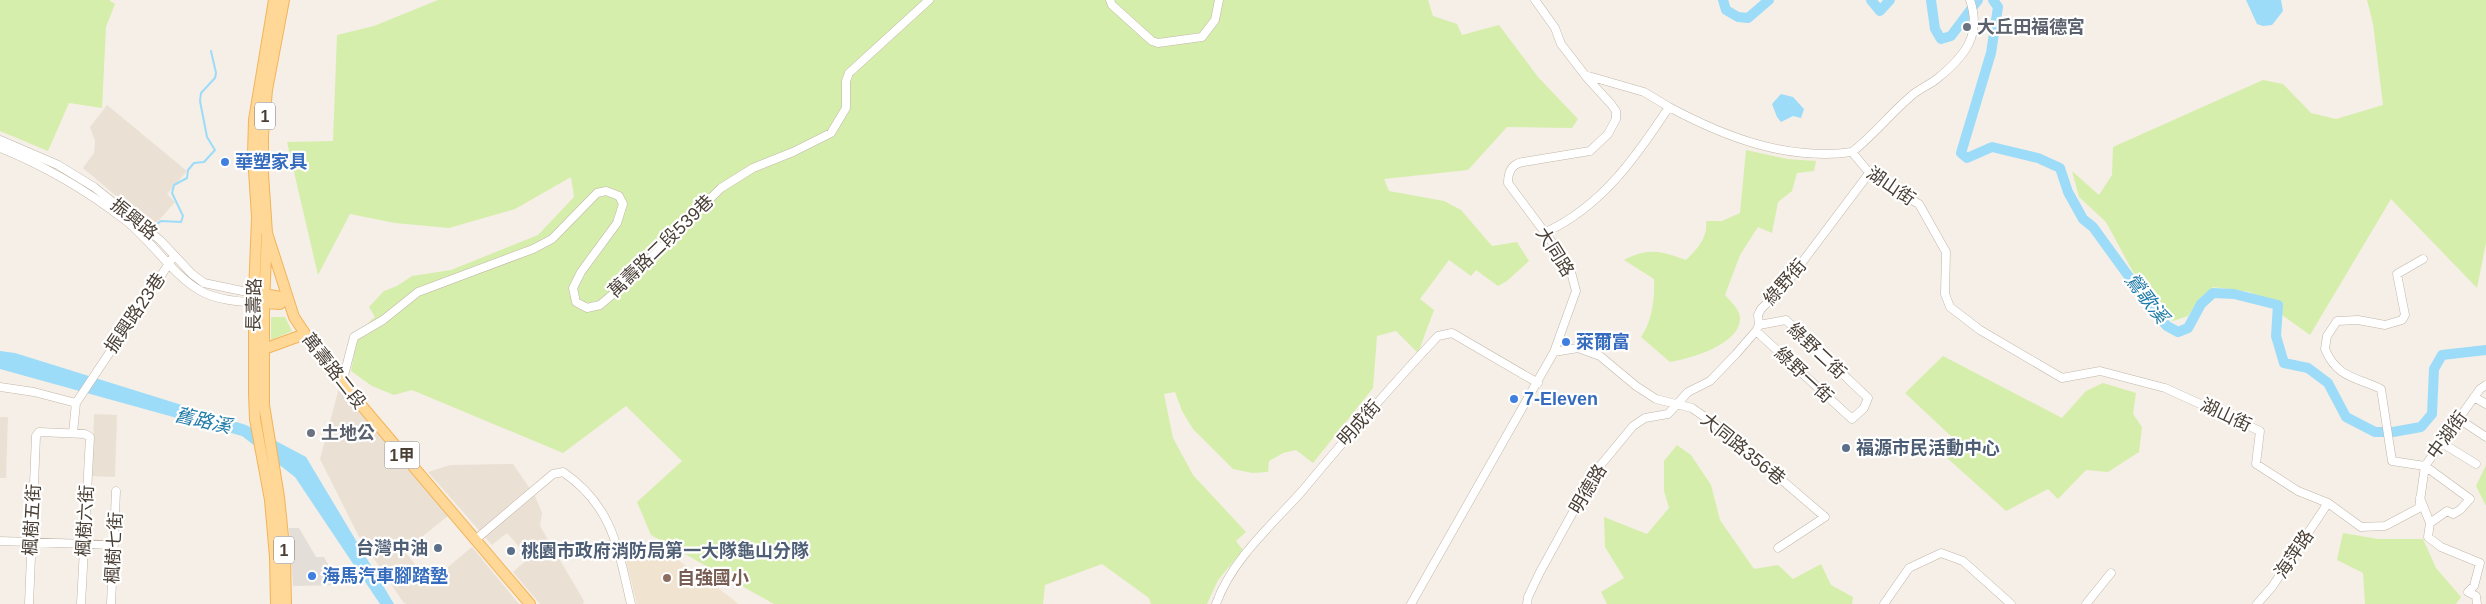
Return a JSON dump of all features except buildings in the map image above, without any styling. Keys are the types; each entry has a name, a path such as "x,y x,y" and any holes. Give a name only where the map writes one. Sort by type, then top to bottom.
{"main road":[{"name":"萬壽路二段","path":"267,233 257,217 253,155 254,120 274,0"},
{"name":"萬壽路二段","path":"284,0 267,90 263,135 267,233 286,298 304,334 342,383 530,604"},
{"name":"長壽路","path":"257,217 259,393"},
{"name":"長壽路","path":"259,393 264,349 259,298 267,233"},
{"path":"259,298 286,298"},
{"path":"264,349 304,334"},
{"name":"1","path":"259,393 274,498 285,556 286,604"},
{"name":"1","path":"274,498 276,604"}],"street":[{"name":"萬壽路二段539巷","path":"342,383 354,337 382,320 418,292 534,249 552,239 597,193 606,191 619,196 623,204 617,223 581,272 573,288 576,302 587,308 600,305 643,266 721,188 753,168 794,152 831,132 846,108 846,81 849,73 929,0"},
{"path":"1110,0 1112,5 1140,31 1158,43 1202,37 1216,20 1219,0"},
{"name":"大同路","path":"1411,604 1538,383 1554,352 1576,291 1571,272 1546,232 1512,190 1508,183 1508,176 1516,163 1590,151 1608,134 1616,118 1616,111 1611,104 1561,44 1555,28 1536,0"},
{"path":"1852,152 1872,137 1912,95 1938,79 1958,60 1972,39 1975,24 1970,0"},
{"name":"湖山街","path":"1585,75 1644,92 1704,126 1756,145 1806,152 1852,152 1859,163 1870,172 1919,204 1946,252 1945,294 1950,307 1980,330 2062,378 2100,371 2165,388 2260,431 2256,464 2298,491 2328,503"},
{"path":"1546,232 1579,214 1624,171 1669,107"},
{"name":"振興路","path":"0,140 58,165 94,187 146,227 192,274 209,286 259,298"},
{"name":"振興路","path":"0,148 53,173 93,196 126,222 184,278 207,294 259,298"},
{"name":"綠野街","path":"1677,403 1688,392 1710,381 1758,328 1758,315 1761,309 1785,285 1870,172"},
{"name":"振興路23巷","path":"78,399 175,255"},
{"path":"2422,259 2397,274 2405,315 2402,320 2385,325 2344,319 2332,325 2327,336 2325,348 2336,367 2354,380 2381,389 2392,461 2425,466 2470,499 2460,510 2453,514 2447,511 2430,523"},
{"name":"綠野二街","path":"1758,328 1786,320 1868,398 1864,408 1852,419"},
{"name":"綠野一街","path":"1758,328 1852,419"},
{"name":"明成街","path":"1216,604 1228,577 1271,525 1331,454 1438,336 1452,333 1538,383"},
{"name":"大同路356巷","path":"1554,352 1578,348 1592,352 1600,356 1636,386 1656,399 1692,408 1722,429 1825,517 1778,548"},
{"name":"中湖街","path":"2328,503 2361,527 2374,528 2385,526 2414,512 2419,508 2425,466 2474,396 2486,385"},
{"path":"0,387 78,399 73,433"},
{"path":"2474,396 2486,404"},
{"name":"明德路","path":"1527,604 1528,597 1540,572 1595,472 1634,426 1645,418 1668,414 1677,403"},
{"path":"2459,419 2486,437"},
{"name":"楓樹五街","path":"28,604 36,436 39,432 73,433"},
{"name":"楓樹六街","path":"73,433 84,434 90,437 81,604"},
{"path":"2442,443 2476,464"},
{"path":"475,540 553,474 563,472 588,492 603,512 617,549 631,604"},
{"name":"楓樹七街","path":"112,604 116,491"},
{"path":"2420,498 2430,523 2428,537 2441,547 2480,563 2474,586 2468,592 2476,596 2477,604"},
{"name":"海萍路","path":"2257,604 2272,587 2328,503"},
{"path":"0,540 114,545"},
{"path":"1884,604 1909,568 1942,553 1963,561 2010,604"},
{"path":"2086,604 2111,573"}],"shaded area":[{"path":"107,105 187,171 167,194 175,202 153,227 83,168 94,153 95,141 90,127"},
{"path":"339,388 448,516 404,551 430,582 472,547 519,604 406,604 403,602 358,535 320,459"},
{"path":"94,414 117,415 115,477 92,476"},
{"path":"0,417 8,417 6,478 0,478"},
{"path":"513,464 535,496 542,513 540,526 584,601 583,604 540,604 513,572 529,558 507,533 492,545 428,472 450,465"},
{"path":"289,528 299,528 316,557 324,557 339,585 293,586"},
{"name":"自強國小","path":"651,541 738,604 637,604 626,560"}],"green space":[{"path":"0,0 109,0 115,4 106,27 102,108 69,103 48,151 0,131"},
{"path":"438,0 1428,0 1433,16 1457,24 1462,35 1499,25 1538,77 1578,119 1572,128 1507,127 1468,170 1384,179 1389,191 1444,201 1461,210 1492,246 1517,242 1529,261 1507,281 1498,286 1476,270 1471,276 1449,260 1420,299 1434,310 1418,353 1396,331 1377,336 1373,388 1313,463 1296,450 1283,453 1269,461 1268,472 1252,473 1233,469 1193,429 1182,411 1175,392 1164,394 1173,438 1193,475 1246,532 1236,541 1243,550 1218,580 1207,604 1151,604 1149,598 1102,564 1045,585 1043,604 774,604 651,535 637,502 682,461 626,406 563,453 412,390 394,395 372,386 351,371 357,341 368,323 375,317 369,307 384,291 397,286 412,276 451,270 538,235 574,197 571,177 515,209 449,228 395,223 350,214 318,275 287,142 333,141 337,35 374,26"},
{"path":"2367,0 2486,0 2486,243 2477,288 2391,199 2310,335 2250,292 2213,287 2199,299 2188,316 2173,321 2163,315 2132,270 2106,222 2079,197 2072,171 2099,195 2112,175 2113,147 2263,80 2283,84 2311,113 2336,119 2383,105 2373,24"},
{"path":"1746,150 1787,159 1816,161 1814,171 1797,173 1792,191 1778,202 1772,233 1758,227 1740,255 1725,295 1739,313 1739,323 1735,332 1727,340 1703,353 1670,362 1641,337 1648,324 1652,309 1654,279 1624,260 1641,253 1655,252 1669,254 1686,260 1698,247 1703,238 1706,221 1722,221 1740,213"},
{"path":"271,317 285,317 292,331 271,340"},
{"path":"1943,356 2062,418 2086,391 2103,383 2136,393 2133,414 2142,427 2139,452 2108,472 2086,470 2058,499 2048,489 2006,511 1945,456 1955,440 1905,393"},
{"path":"1677,445 1691,455 1711,485 1720,520 1754,569 1778,565 1793,579 1821,564 1831,585 1853,597 1852,604 1607,604 1601,592 1624,578 1605,547 1604,517 1647,534 1669,508 1664,491 1664,461"},
{"path":"2486,465 2486,506 2476,486"},
{"path":"2343,533 2378,539 2423,539 2436,568 2461,597 2456,604 2365,604 2363,573 2337,560"}],"water":[{"path":"2246,0 2281,0 2283,11 2272,25 2263,26 2257,24"},
{"path":"1781,94 1793,97 1804,109 1801,118 1793,116 1781,122 1772,104"},
{"name":"舊路溪","path":"0,351 15,353 246,425 306,457 394,604 380,604 295,477 242,436 0,369"}],"waterway":[{"name":"鶯歌溪","path":"1723,0 1726,10 1738,17 1748,18 1769,0"},
{"name":"鶯歌溪","path":"1871,0 1880,11 1890,0"},
{"name":"鶯歌溪","path":"1931,0 1935,29 1941,39 1951,36 1978,0"},
{"name":"鶯歌溪","path":"1993,0 1998,7 1991,53 1961,153 1967,158 1992,147 2038,158 2060,168 2068,192 2083,219 2093,227 2156,314 2167,326 2178,332 2188,328 2201,304 2213,293 2234,294 2278,305 2276,336 2284,363 2308,368 2328,383 2346,417 2375,432 2393,432 2421,427 2432,414 2434,369 2442,355 2486,350"},
{"path":"154,226 161,221 181,222 183,216 172,193 174,185 187,178 188,170 194,163 204,162 215,150 207,137 200,101 201,93 215,78 216,73 211,51"}],"place":[{"name":"大丘田福德宮","path":"1967,27"},
{"name":"華塑家具","path":"225,162"},
{"name":"萊爾富","path":"1566,342"},
{"name":"7-Eleven","path":"1514,399"},
{"name":"土地公","path":"311,433"},
{"name":"福源市民活動中心","path":"1846,448"},
{"name":"台灣中油","path":"438,548"},
{"name":"桃園市政府消防局第一大隊龜山分隊","path":"511,551"},
{"name":"海馬汽車腳踏墊","path":"312,576"},
{"name":"自強國小","path":"667,578"}]}
